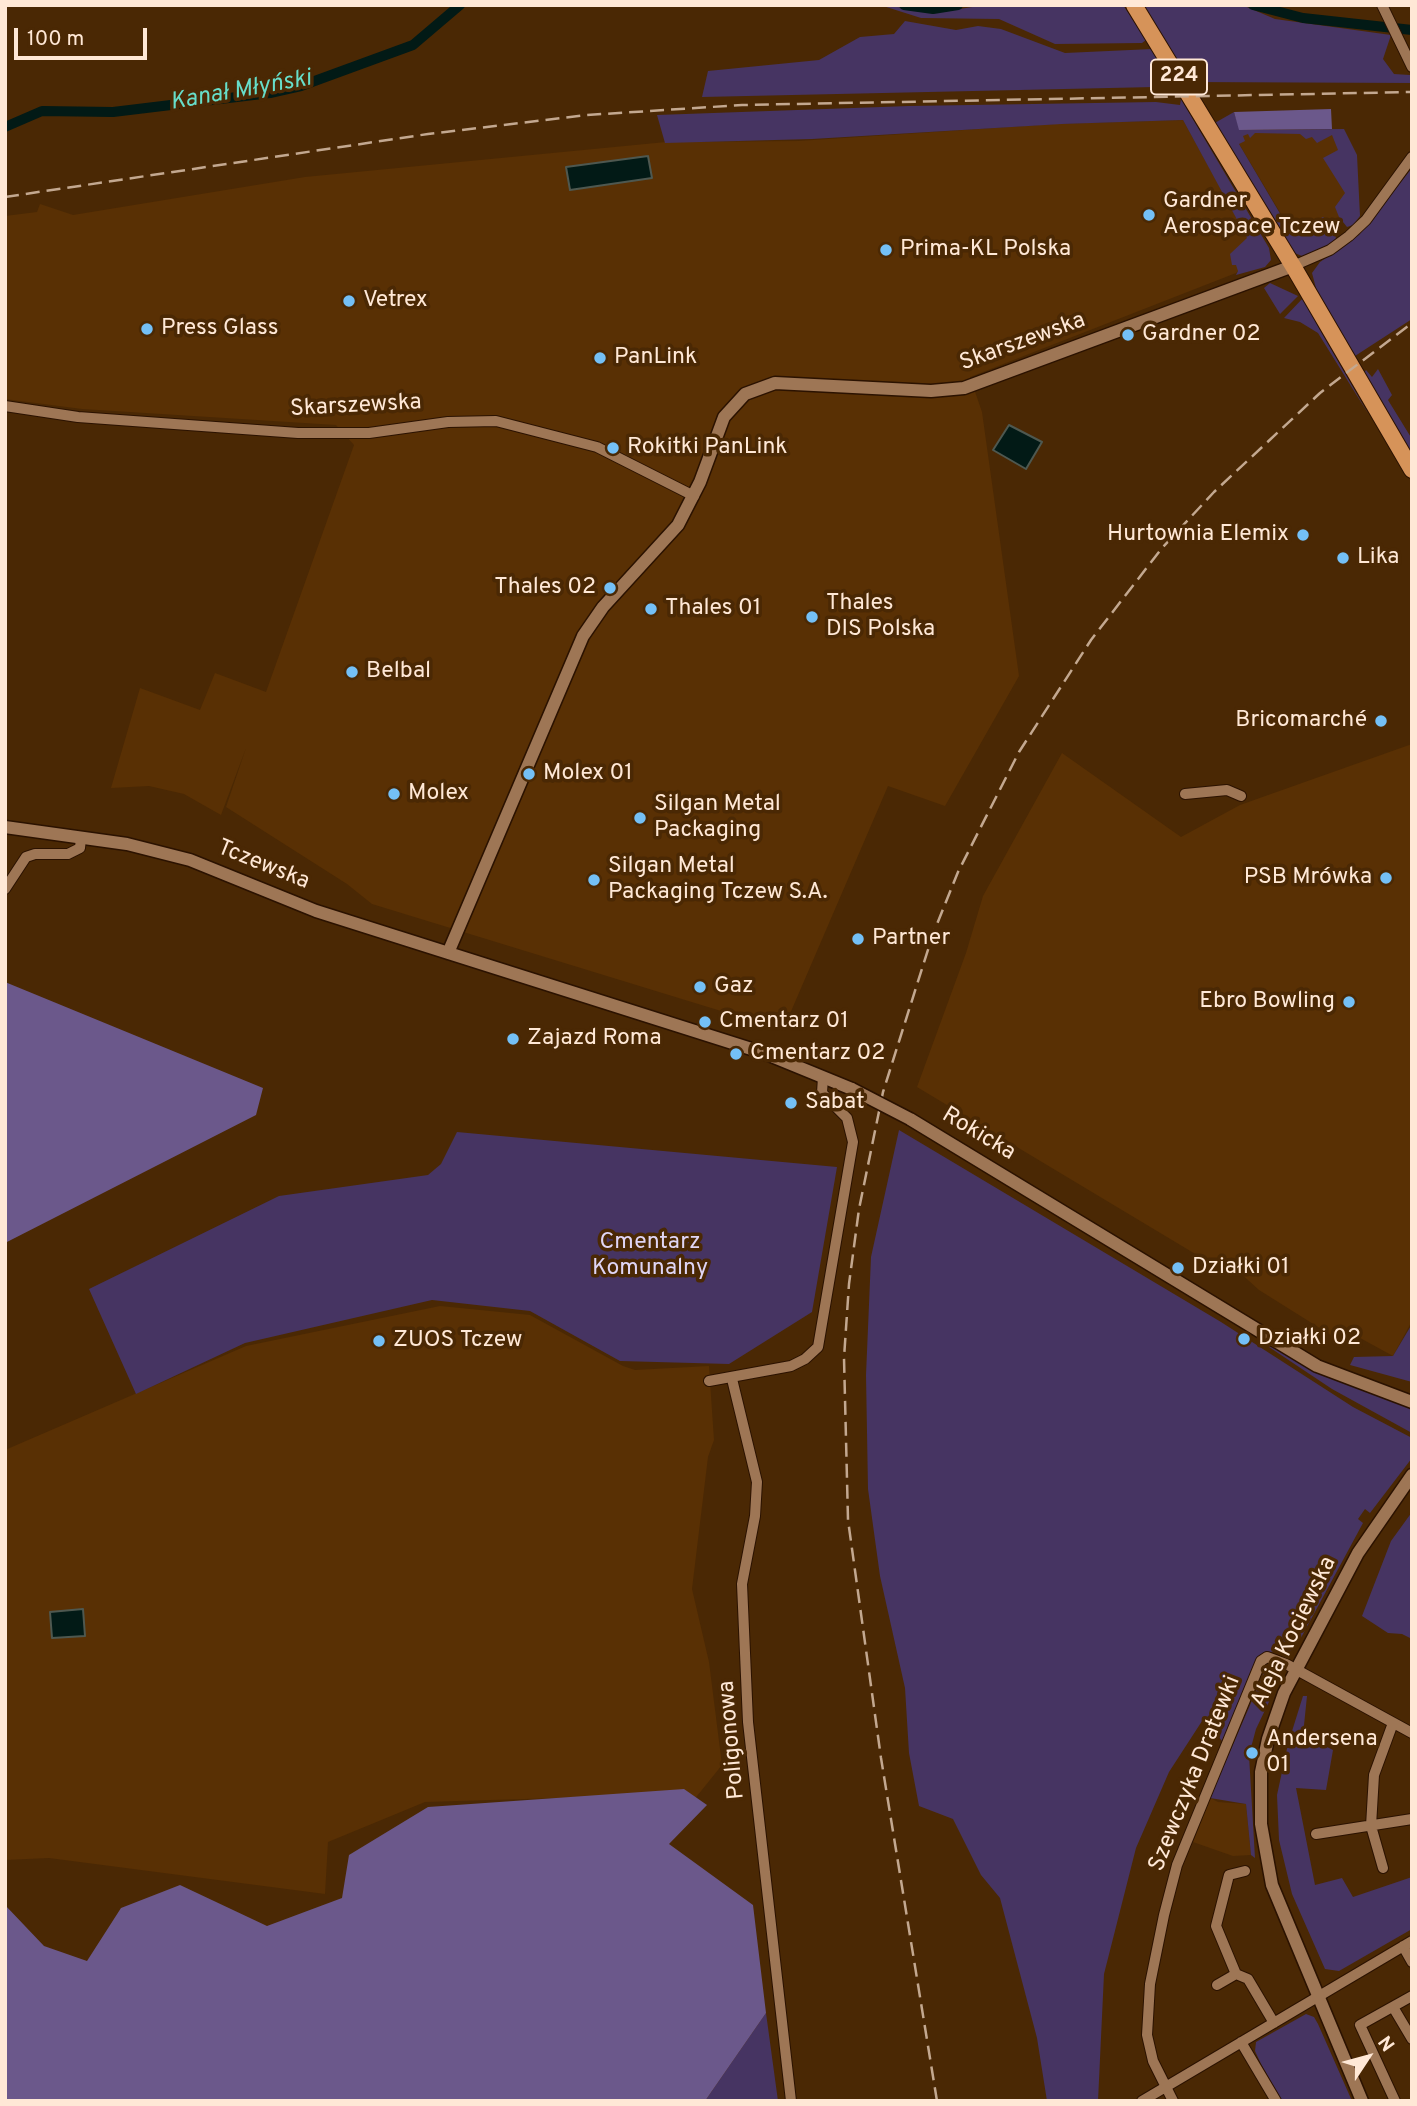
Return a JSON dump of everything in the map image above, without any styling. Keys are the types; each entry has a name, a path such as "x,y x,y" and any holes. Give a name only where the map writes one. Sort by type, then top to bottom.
{"main road":[{"name":"224","path":"1134,5 1293,265 1412,470"}],"street":[{"path":"1386,7 1393,29 1412,67"},
{"path":"1293,265 1330,250 1349,236 1366,220 1412,157"},
{"name":"Skarszewska","path":"448,953 589,625 666,540 694,495 724,417 734,404 757,387 775,383 930,391 964,387 1293,265"},
{"name":"Skarszewska","path":"5,406 78,417 298,433 369,433 469,420 496,421 597,447 694,495"},
{"path":"1185,794 1227,790 1241,796"},
{"name":"Tczewska","path":"5,827 148,849 190,860 316,911 499,969"},
{"path":"5,889 26,857 34,854 68,854 80,848 81,838"},
{"name":"Rokicka","path":"499,969 764,1053 852,1089 911,1119 1317,1366 1410,1400"},
{"path":"709,1381 784,1368 805,1359 818,1347 823,1333 853,1142 847,1118 822,1093 823,1077"},
{"name":"Poligonowa","path":"732,1379 757,1482 755,1516 742,1584 748,1722 791,2101"},
{"name":"Aleja Kociewska","path":"1362,2101 1278,1904 1261,1824 1261,1772 1276,1714 1296,1669 1358,1552 1412,1475"},
{"name":"Szewczyka Dratewki","path":"1173,2101 1148,2044 1147,2012 1152,1973 1177,1865 1261,1661 1271,1658 1296,1669"},
{"path":"1296,1669 1412,1733"},
{"path":"1383,1868 1371,1826 1374,1775 1393,1723"},
{"path":"1317,1834 1412,1819"},
{"path":"1245,1871 1229,1875 1216,1926 1237,1974 1248,1979 1274,2023"},
{"path":"1142,2101 1407,1944 1412,1962"},
{"path":"1217,1984 1237,1974"},
{"path":"1395,2101 1360,2025 1412,1996"},
{"path":"1393,2007 1412,2039"},
{"path":"1241,2042 1276,2101"}],"shaded area":[{"path":"1331,109 1332,129 1239,130 1234,112"},
{"path":"1183,120 1256,253 1236,273 970,377 982,412 1019,676 945,806 888,786 783,1030 372,904 347,884 226,807 246,748 221,815 184,794 149,786 111,788 140,688 200,710 215,673 266,692 354,445 336,425 82,409 5,399 5,216 37,212 40,204 73,215 305,177 666,142 798,141 1054,124"},
{"path":"1344,130 1349,215 1299,244 1232,132"},
{"path":"1412,744 1412,1321 1393,1356 1340,1327 1334,1337 1259,1290 1238,1271 1227,1273 917,1087 966,953 983,896 1062,753 1181,837 1240,805"},
{"path":"5,982 263,1088 256,1115 5,1243"},
{"name":"ZUOS Tczew","path":"440,1306 530,1315 635,1370 709,1366 714,1440 708,1457 692,1589 709,1662 722,1765 693,1801 591,1797 425,1802 328,1842 325,1894 49,1858 5,1860 5,1450 246,1346"},
{"path":"684,1789 707,1805 669,1844 753,1905 766,2013 705,2101 5,2101 5,1905 44,1946 87,1961 121,1908 180,1885 267,1926 342,1898 349,1855 428,1807"},
{"path":"1210,1798 1218,1802 1246,1804 1251,1855 1233,1856 1193,1842"}],"green space":[{"path":"880,5 941,12 985,5 1123,5 1146,40 1142,43 1055,44 999,19 921,18"},
{"path":"1143,5 1242,5 1275,19 1391,35 1383,59 1394,74 1410,75 1412,83 1188,82"},
{"path":"905,21 956,30 978,26 1001,29 1065,53 1152,49 1172,82 1157,84 1155,87 702,97 708,71 819,60 860,37 894,34"},
{"path":"1181,99 1269,248 1271,260 1265,267 1236,275 1238,271 1236,265 1232,265 1230,254 1247,238 1183,120 1062,124 812,139 665,143 657,115 909,106 1156,102 1180,105"},
{"path":"1234,112 1240,130 1344,129 1357,155 1360,216 1353,225 1347,227 1339,217 1335,207 1345,193 1323,158 1338,150 1332,135 1317,143 1312,137 1306,139 1300,134 1255,133 1250,138 1248,134 1243,136 1245,141 1239,144 1285,222 1292,219 1311,224 1323,217 1332,223 1335,229 1336,240 1314,253 1302,256 1292,252 1213,124"},
{"path":"1412,168 1412,319 1355,356 1317,292 1312,273 1320,262 1359,235"},
{"path":"1270,283 1298,296 1280,314 1264,288"},
{"path":"1303,298 1369,415 1318,333 1300,322 1284,318"},
{"path":"1378,369 1392,395 1388,400 1412,439 1412,455 1364,373 1366,370 1372,377"},
{"path":"899,1130 1221,1322 1353,1407 1412,1438 1412,1458 1370,1513 1365,1509 1358,1519 1363,1523 1296,1647 1289,1652 1262,1654 1222,1741 1204,1718 1169,1772 1136,1848 1104,1974 1098,2101 1047,2101 1037,2038 1000,1898 981,1875 953,1819 919,1806 909,1753 905,1688 880,1576 868,1489 866,1375 871,1257"},
{"name":"Cmentarz Komunalny","path":"457,1132 837,1167 812,1312 729,1364 620,1361 530,1311 432,1300 245,1343 136,1394 89,1289 279,1196 428,1175 441,1164"},
{"path":"1412,1324 1412,1382 1350,1365 1354,1357 1393,1356"},
{"path":"1266,1345 1412,1408 1412,1433 1332,1389"},
{"path":"1412,1512 1412,1639 1402,1634 1388,1633 1362,1616 1391,1541"},
{"path":"1273,1665 1278,1671 1279,1681 1256,1729 1249,1755 1255,1858 1251,1855 1246,1804 1210,1798 1266,1668"},
{"path":"1303,1696 1307,1696 1303,1735 1333,1750 1326,1790 1296,1788 1315,1885 1342,1878 1353,1897 1412,1877 1412,1929 1339,1971 1325,1969 1292,1894 1279,1840 1277,1795 1288,1744"},
{"path":"766,2013 778,2101 705,2101"},
{"path":"1306,2014 1314,2017 1318,2024 1352,2101 1282,2101 1261,2064 1255,2051 1256,2042"}],"water":[{"path":"648,156 652,178 570,190 566,167"},
{"path":"1009,425 1042,442 1026,469 993,450"},
{"path":"83,1609 85,1636 52,1638 50,1612"}],"waterway":[{"name":"Kanał Młyński","path":"5,127 42,111 113,112 270,93 301,86 413,45 460,5"},
{"name":"Kanał Młyński","path":"904,5 933,9 958,5"},
{"name":"Kanał Młyński","path":"1253,5 1303,18 1412,30"}],"railway":[{"path":"5,197 428,134 587,115 742,105 1412,92"},
{"path":"937,2101 881,1758 848,1520 844,1358 849,1284 859,1209 883,1092 933,934 958,872 1019,752 1091,640 1162,548 1214,492 1320,393 1412,323"}],"place":[{"name":"Gardner Aerospace Tczew","path":"1149,215"},
{"name":"Prima-KL Polska","path":"886,250"},
{"name":"Vetrex","path":"349,301"},
{"name":"Press Glass","path":"147,329"},
{"name":"Gardner 02","path":"1128,335"},
{"name":"PanLink","path":"600,358"},
{"name":"Rokitki PanLink","path":"613,448"},
{"name":"Hurtownia Elemix","path":"1303,535"},
{"name":"Lika","path":"1343,558"},
{"name":"Thales 02","path":"610,588"},
{"name":"Thales 01","path":"651,609"},
{"name":"Thales DIS Polska","path":"812,617"},
{"name":"Belbal","path":"352,672"},
{"name":"Bricomarché","path":"1381,721"},
{"name":"Molex 01","path":"529,774"},
{"name":"Molex","path":"394,794"},
{"name":"Silgan Metal Packaging","path":"640,818"},
{"name":"PSB Mrówka","path":"1386,878"},
{"name":"Silgan Metal Packaging Tczew S.A.","path":"594,880"},
{"name":"Partner","path":"858,939"},
{"name":"Gaz","path":"700,987"},
{"name":"Ebro Bowling","path":"1349,1002"},
{"name":"Cmentarz 01","path":"705,1022"},
{"name":"Zajazd Roma","path":"513,1039"},
{"name":"Cmentarz 02","path":"736,1054"},
{"name":"Sabat","path":"791,1103"},
{"name":"Działki 01","path":"1178,1268"},
{"name":"Działki 02","path":"1244,1339"},
{"name":"ZUOS Tczew","path":"379,1341"},
{"name":"Andersena 01","path":"1252,1753"}]}
